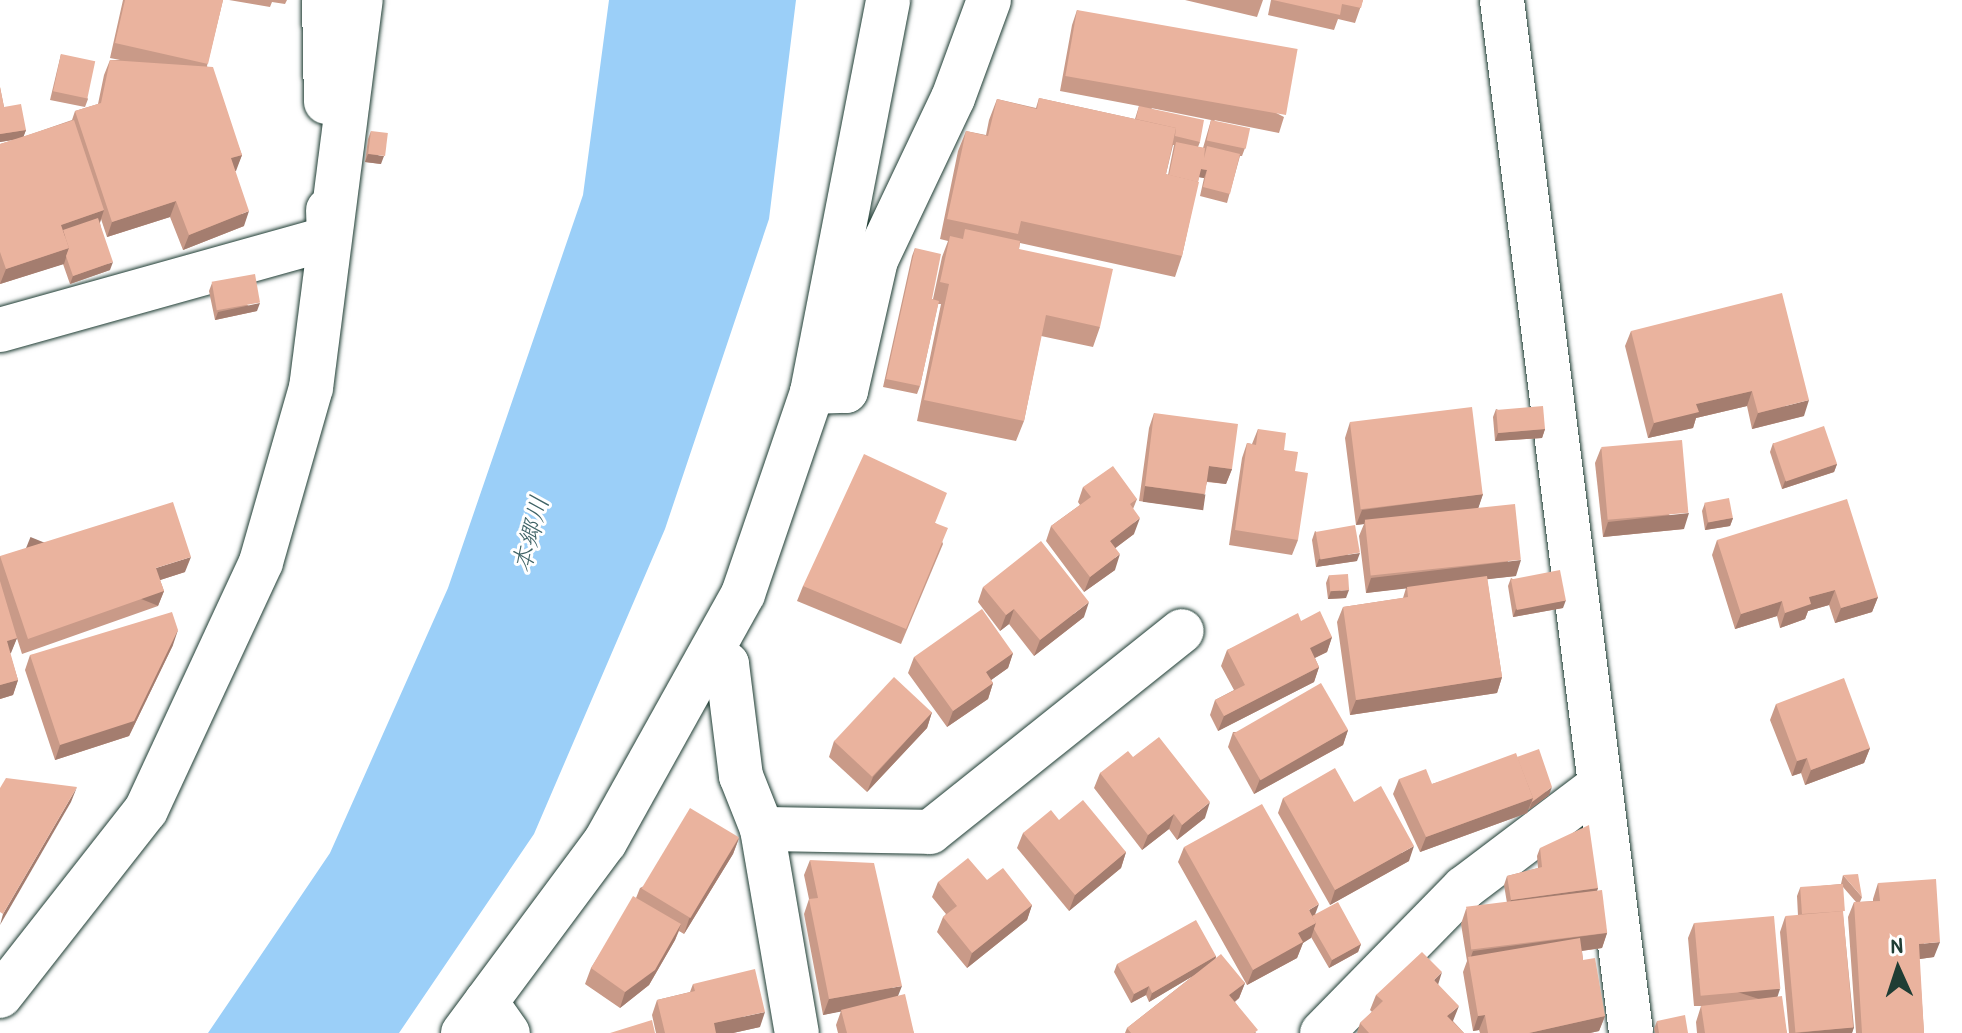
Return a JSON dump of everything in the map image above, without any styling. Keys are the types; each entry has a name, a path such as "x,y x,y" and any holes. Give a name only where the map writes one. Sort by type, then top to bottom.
{"street":[{"path":"324,0 329,238"},
{"path":"0,996 146,810 261,562 311,388 361,0"},
{"path":"486,1023 605,842 743,594 812,392 888,0"},
{"path":"812,392 846,391 876,260 953,98 989,0"},
{"path":"1502,0 1631,1033"},
{"path":"0,330 329,238"},
{"path":"762,829 930,832 1182,631"},
{"path":"708,658 727,664 741,776 762,829 797,1033"},
{"path":"1322,1033 1464,888 1599,786"}],"water":[{"name":"本郷川","path":"609,0 796,0 769,219 665,529 534,834 399,1033 208,1033 330,853 448,588 583,195"}],"building":[{"path":"125,0 223,0 208,64 115,43"},
{"path":"1273,0 1363,0 1361,8 1342,4 1340,15"},
{"path":"1077,10 1298,49 1286,115 1065,76"},
{"path":"61,54 95,61 87,98 53,91"},
{"path":"110,60 213,67 242,155 231,158 249,211 189,235 176,201 112,222 75,111 101,103"},
{"path":"0,87 4,107 21,104 26,130 0,134"},
{"path":"1039,98 1176,128 1166,174 1199,182 1182,256 1021,221 1018,234 947,219 966,131 988,136 997,99 1037,109"},
{"path":"1139,106 1204,120 1200,142 1175,136 1176,128 1136,119"},
{"path":"74,120 104,210 61,225 69,248 6,269 0,252 0,144"},
{"path":"1211,120 1250,128 1246,149 1207,141"},
{"path":"371,131 388,133 385,156 368,154"},
{"path":"1176,142 1205,148 1204,158 1207,146 1240,154 1230,194 1203,187 1207,170 1201,169 1198,182 1169,175"},
{"path":"98,218 113,262 73,276 66,256 69,248 63,230"},
{"path":"965,229 1020,241 1019,249 1113,269 1100,327 1046,315 1024,421 924,400 949,284 940,282 950,236 963,239"},
{"path":"915,248 941,254 932,299 939,301 920,386 886,379"},
{"path":"255,274 260,303 217,310 212,282"},
{"path":"1782,293 1809,400 1758,413 1752,391 1696,404 1699,412 1654,423 1631,331"},
{"path":"1543,406 1545,429 1498,433 1496,410"},
{"path":"1472,407 1483,494 1361,509 1350,422"},
{"path":"1154,413 1238,424 1232,469 1209,466 1205,494 1145,486"},
{"path":"1824,426 1837,464 1786,481 1773,444"},
{"path":"1258,429 1286,433 1284,450 1298,452 1295,471 1308,473 1298,540 1235,530 1247,443 1256,445"},
{"path":"1682,440 1688,513 1608,520 1601,447"},
{"path":"864,454 947,493 935,523 948,528 906,629 803,586"},
{"path":"1113,466 1137,499 1130,504 1140,518 1110,541 1120,554 1090,577 1051,526 1091,497 1083,487"},
{"path":"1729,498 1733,518 1708,522 1704,503"},
{"path":"1847,499 1878,597 1841,608 1835,590 1809,597 1811,604 1785,613 1782,601 1741,614 1717,540"},
{"path":"173,502 191,557 156,568 164,591 28,639 0,556"},
{"path":"1515,504 1521,560 1371,575 1365,520"},
{"path":"1355,525 1360,553 1320,560 1316,532"},
{"path":"1041,541 1089,602 1040,640 1014,609 1006,615 983,587"},
{"path":"1560,570 1566,600 1517,610 1511,580"},
{"path":"1348,574 1349,590 1330,591 1329,575"},
{"path":"1487,576 1502,677 1356,700 1343,607 1408,597 1407,587"},
{"path":"0,581 17,638 7,641 18,680 0,685"},
{"path":"982,609 1013,653 986,672 993,683 953,711 914,657"},
{"path":"1320,611 1332,637 1310,648 1319,667 1224,716 1215,700 1245,685 1227,650 1298,613 1301,621"},
{"path":"172,612 178,630 134,721 60,745 30,655"},
{"path":"894,677 932,712 872,777 834,741"},
{"path":"1844,678 1870,748 1811,770 1807,758 1797,761 1776,704"},
{"path":"1321,683 1348,730 1261,780 1234,734"},
{"path":"1159,737 1210,802 1182,825 1174,814 1148,835 1100,773 1128,751 1133,757"},
{"path":"1539,749 1552,787 1532,802 1517,757"},
{"path":"1516,753 1533,798 1426,837 1399,779 1426,769 1432,784"},
{"path":"1335,768 1354,802 1381,786 1414,846 1335,890 1283,798"},
{"path":"6,778 77,787 3,914 0,912 0,788"},
{"path":"1083,800 1126,852 1075,895 1023,833 1051,810 1059,820"},
{"path":"1262,804 1319,904 1309,910 1316,923 1298,933 1303,942 1253,970 1184,847"},
{"path":"690,808 739,837 690,918 642,889"},
{"path":"1589,825 1598,888 1511,900 1507,876 1542,867 1540,848"},
{"path":"968,858 987,880 1003,868 1032,905 972,953 943,917 957,906 938,882"},
{"path":"810,860 874,863 902,986 829,999 809,899 818,898"},
{"path":"1858,874 1862,897 1843,875"},
{"path":"1936,879 1940,942 1919,944 1924,1033 1862,1033 1854,902 1880,901 1878,883"},
{"path":"1843,884 1845,911 1802,914 1800,887"},
{"path":"1602,890 1607,933 1471,949 1466,907"},
{"path":"633,896 681,924 655,970 625,992 591,968"},
{"path":"1338,902 1361,944 1332,960 1314,929 1316,923 1312,916"},
{"path":"1843,911 1853,1028 1795,1033 1785,916"},
{"path":"1774,916 1780,989 1701,996 1694,923"},
{"path":"1196,920 1216,956 1152,993 1149,986 1134,994 1117,964"},
{"path":"1580,938 1583,960 1595,958 1605,1016 1529,1033 1488,1033 1485,1015 1478,1016 1468,957"},
{"path":"1422,952 1442,972 1434,980 1459,1006 1447,1016 1464,1033 1369,1033 1360,1023 1383,1001 1376,995"},
{"path":"1221,954 1245,983 1229,995 1258,1030 1254,1033 1131,1033 1127,1028"},
{"path":"755,969 765,1012 714,1023 716,1033 665,1033 657,1000 695,991 693,984"},
{"path":"905,994 914,1033 847,1033 841,1010"},
{"path":"1782,996 1787,1033 1705,1033 1701,1006"},
{"path":"1685,1015 1688,1033 1659,1033 1657,1021"},
{"path":"652,1020 655,1033 610,1033"}]}
